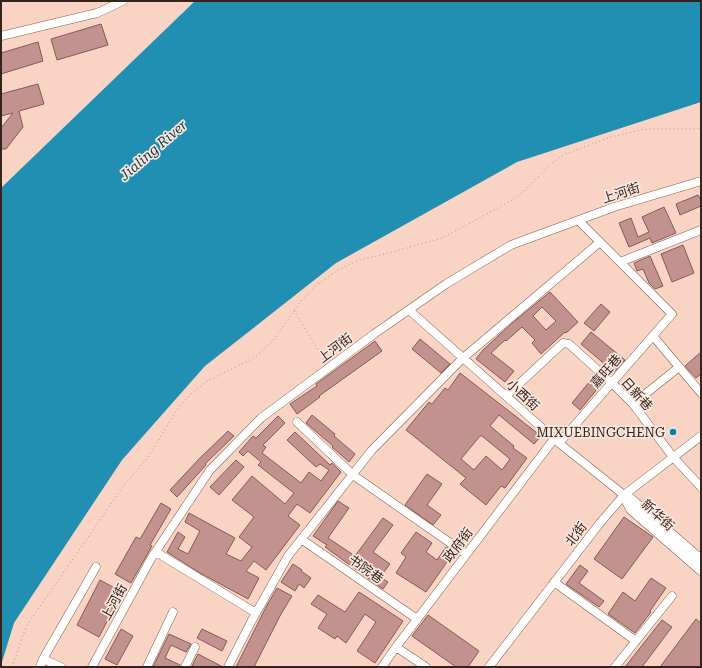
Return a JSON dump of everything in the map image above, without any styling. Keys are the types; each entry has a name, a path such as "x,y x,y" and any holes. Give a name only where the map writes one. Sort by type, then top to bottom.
{"main road":[{"name":"新华街","path":"624,495 701,560"},
{"name":"新华街","path":"624,495 631,509 701,570"}],"street":[{"path":"1,36 97,13 123,1"},
{"name":"上河街","path":"92,667 118,617 156,552 210,470 261,418 374,334 446,284 511,244 614,208 701,181"},
{"path":"579,221 620,262 701,230"},
{"path":"228,667 288,556 372,450 464,358 600,242"},
{"name":"嘉旺巷","path":"556,441 612,383 672,314 620,262"},
{"name":"小西街","path":"409,310 556,441 624,495"},
{"path":"653,336 701,393"},
{"name":"日新巷","path":"506,396 563,343 569,344 633,404 673,458 701,487"},
{"path":"633,404 679,367"},
{"path":"297,422 353,475 466,554"},
{"name":"北街","path":"489,667 600,523 624,495 701,436"},
{"name":"政府街","path":"382,667 466,554 556,441"},
{"name":"书院巷","path":"302,539 417,619"},
{"path":"156,552 256,613"},
{"path":"61,667 41,663 96,567"},
{"path":"554,582 636,641"},
{"path":"615,667 672,596"},
{"path":"147,667 174,612"},
{"path":"185,667 195,647"},
{"path":"396,647 426,667"}],"path":[{"path":"12,667 26,627 124,485 147,459 178,408 192,393 207,381 254,358 272,342 294,310 318,284 348,265 359,260 442,238 511,201 524,191 552,163 565,154 611,137 645,129 693,130 701,128"},
{"path":"294,310 329,368"}],"water":[{"name":"Jialing River","path":"195,1 701,1 701,102 517,162 336,263 205,366 122,460 14,623 1,665 1,188"}],"building":[{"path":"101,24 108,45 57,60 51,39"},
{"path":"38,42 43,61 1,74 1,53"},
{"path":"38,84 44,104 19,111 23,127 6,149 1,149 1,128 13,113 1,116 1,94"},
{"path":"698,195 701,200 701,206 680,215 676,204"},
{"path":"664,207 676,233 652,243 650,238 629,247 619,223 631,218 638,237 649,232 642,217"},
{"path":"683,245 694,273 672,282 661,254"},
{"path":"650,256 663,286 655,289 649,283 643,269 637,271 634,263"},
{"path":"550,292 578,322 541,354 532,343 535,340 522,327 506,341 505,340 491,353 514,371 505,382 476,359 483,350 511,324","holes":["542,307 556,321 546,330 533,316"]},
{"path":"601,304 610,312 594,331 584,323"},
{"path":"591,332 625,360 614,372 581,344"},
{"path":"420,339 450,364 441,373 412,349"},
{"path":"375,341 382,351 319,396 320,397 297,414 290,404 317,386 316,384"},
{"path":"701,352 701,374 696,378 685,366"},
{"path":"460,373 541,436 534,444 499,415 490,426 514,446 513,448 527,458 505,488 501,486 486,505 460,484 466,478 406,430 429,402 432,404 445,388 448,390","holes":["480,436 482,436 510,459 502,470 486,456 474,470 461,459"]},
{"path":"595,375 603,382 580,410 572,403"},
{"path":"312,415 335,434 334,436 355,454 349,462 306,423"},
{"path":"278,416 285,423 263,445 266,447 262,453 301,483 309,472 321,481 329,470 320,464 316,467 287,440 295,432 330,465 332,463 341,472 310,513 297,504 288,516 300,525 266,570 254,561 246,571 259,578 248,599 200,573 167,552 178,532 185,537 178,549 188,554 200,531 185,522 189,513 235,538 226,554 241,561 252,547 239,537 254,517 232,500 252,476 285,504 294,493 258,465 261,462 248,451 243,456 239,452 253,436 256,438"},
{"path":"228,431 234,436 205,464 206,465 177,497 170,490"},
{"path":"236,460 244,467 219,495 210,487"},
{"path":"427,474 442,484 427,505 441,515 433,525 405,505"},
{"path":"338,501 349,508 328,538 355,556 383,518 393,525 373,552 390,564 380,577 388,582 383,589 325,547 327,545 313,536"},
{"path":"161,503 171,509 150,545 152,546 131,583 115,574 136,537 140,539"},
{"path":"624,517 653,537 622,579 594,559"},
{"path":"416,532 432,543 426,552 437,560 446,547 454,552 426,592 396,573 406,557 401,553"},
{"path":"293,564 311,578 304,588 299,584 295,591 281,582"},
{"path":"580,565 588,571 579,583 604,601 599,607 566,584"},
{"path":"651,578 666,588 650,611 651,612 635,633 608,614 623,592 635,601"},
{"path":"100,580 122,592 99,637 77,625"},
{"path":"277,588 292,596 281,614 254,667 236,667 266,607"},
{"path":"359,592 403,621 375,663 357,651 376,622 365,614 346,643 337,636 335,639 318,628 327,614 311,604 318,595 345,612"},
{"path":"428,615 479,651 468,667 456,667 412,636"},
{"path":"696,619 701,623 701,667 660,667"},
{"path":"662,620 672,627 642,667 625,667"},
{"path":"121,629 133,636 117,665 105,659"},
{"path":"202,629 227,641 222,651 197,638"},
{"path":"169,634 191,644 186,652 171,645 165,658 180,665 180,667 153,667"},
{"path":"198,654 223,667 192,666"}],"place":[{"name":"MIXUEBINGCHENG","path":"673,432"}]}
